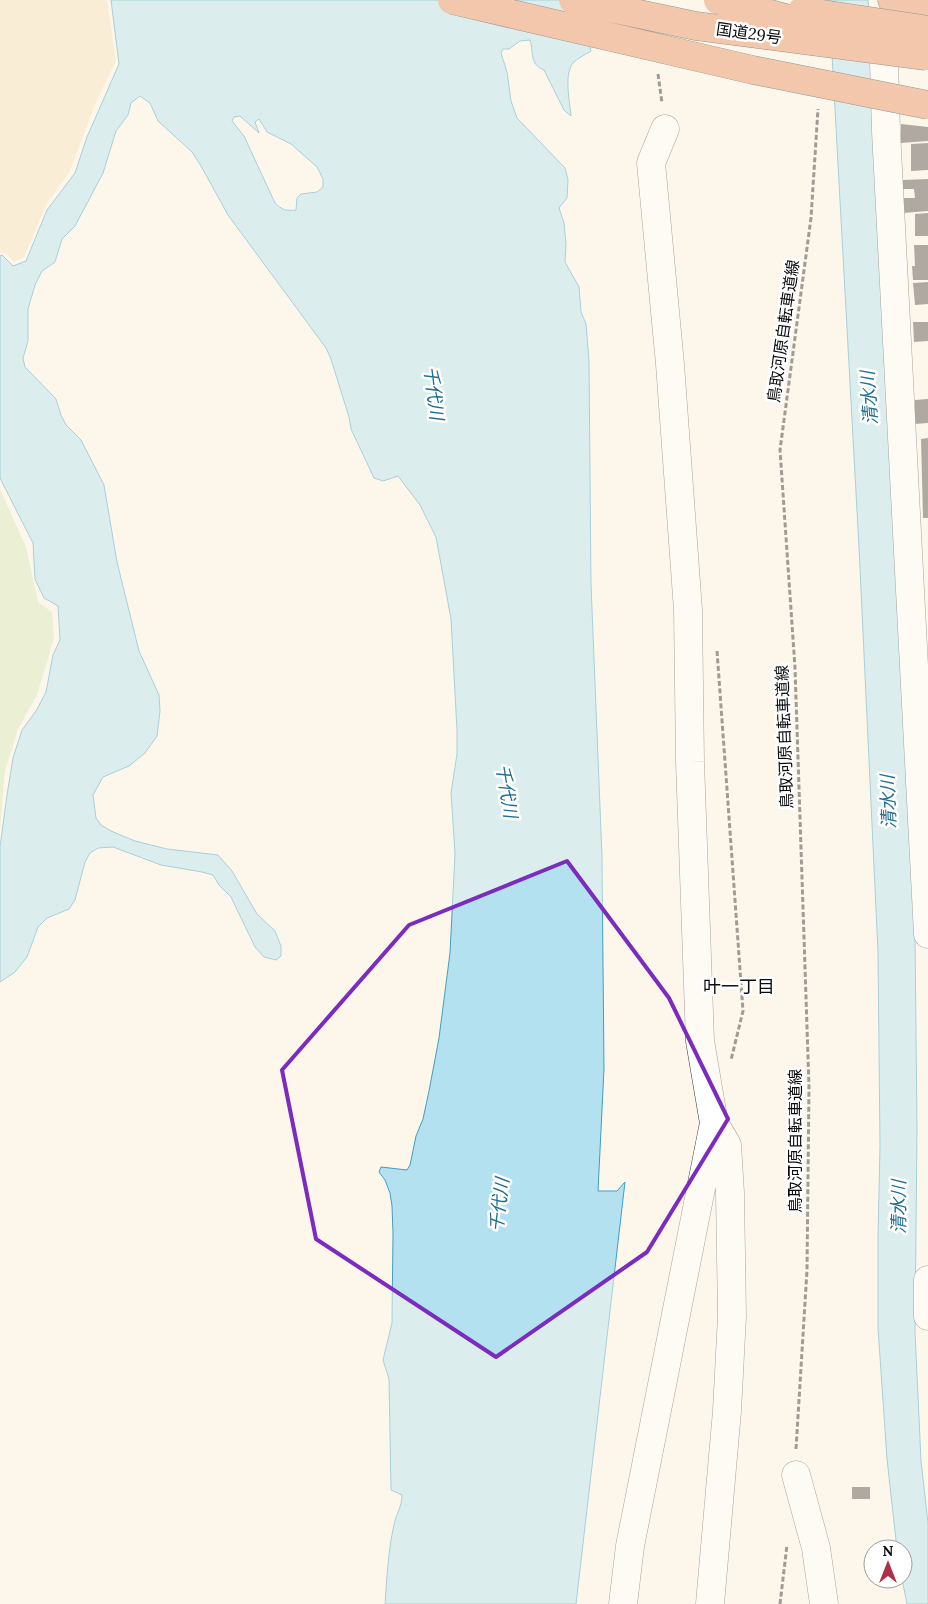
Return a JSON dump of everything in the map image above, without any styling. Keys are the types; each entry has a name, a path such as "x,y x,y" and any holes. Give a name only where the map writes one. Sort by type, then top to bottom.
{"highway":[{"path":"452,0 753,70 928,105"},
{"name":"国道29号","path":"573,0 696,26 927,48"},
{"name":"国道29号","path":"718,0 927,48"},
{"path":"726,0 927,48"},
{"path":"892,0 928,8"}],"street":[{"path":"883,0 886,131 917,541 928,934"},
{"path":"623,1604 630,1546 714,1124 700,1041 690,762 688,610 670,364 651,163 665,129"},
{"path":"710,1604 727,1411 732,1316 730,1193 727,1145 714,1124"},
{"path":"928,1280 928,1316"},
{"path":"796,1476 816,1548 824,1604"}],"path":[{"name":"鳥取河原自転車道線","path":"796,1476 796,1440 806,1270 809,1086 795,668 780,450 811,218 818,102"}],"highlighted area":[{"path":"567,861 669,998 728,1119 647,1252 496,1357 316,1239 282,1070 409,925"}],"green space":[{"path":"0,489 26,547 38,602 52,612 54,638 37,695 18,729 5,771 0,829"}],"sand":[{"path":"0,0 107,0 116,61 96,102 70,171 47,203 24,257 14,262 7,254 0,252"}],"water":[{"name":"千代川","path":"111,0 582,0 591,51 574,62 569,73 568,88 571,116 564,110 544,70 536,65 530,40 520,41 509,49 503,49 501,53 507,72 511,101 517,118 565,168 568,180 567,198 559,208 564,223 565,262 579,287 581,312 586,324 589,361 591,584 602,857 604,1069 598,1191 617,1191 625,1182 576,1604 385,1604 390,1545 402,1495 391,1490 389,1379 383,1360 392,1323 392,1206 390,1193 385,1180 379,1172 381,1167 407,1170 410,1165 416,1136 423,1119 439,1038 450,953 455,854 451,793 457,754 457,730 451,619 436,537 420,505 398,476 383,481 374,478 351,429 349,417 326,348 228,215 192,152 158,121 150,103 140,96 131,103 128,115 116,131 103,173 75,226 62,239 55,262 42,271 35,285 28,309 28,341 23,358 25,367 56,399 66,425 81,440 104,485 117,562 139,651 159,695 160,711 157,736 145,753 129,766 103,777 93,795 96,818 101,825 111,831 135,841 167,849 218,855 232,871 257,914 275,931 281,946 281,956 276,960 264,957 255,947 231,897 219,885 213,875 161,865 113,847 98,848 90,853 85,862 75,900 69,909 47,918 38,927 27,957 15,972 0,982 0,847 13,758 22,730 36,711 46,692 53,655 60,640 58,606 44,598 35,579 33,543 0,478 0,256 2,255 13,266 26,261 47,210 75,173 87,137 119,64","holes":["240,116 259,133 255,122 259,119 267,132 291,144 317,167 323,179 323,187 317,192 301,194 297,198 296,210 284,210 275,203 244,136 232,121 234,117"]},
{"name":"清水川","path":"829,0 868,0 872,48 915,937 917,1129 915,1332 921,1461 928,1523 928,1604 907,1604 904,1589 913,1589 913,1539 896,1539 887,1459 878,1328 880,1146 878,952 859,547"}],"building":[{"path":"901,124 928,127 928,141 901,143"},
{"path":"928,143 928,170 911,171 911,144"},
{"path":"928,179 928,211 903,213 902,198 915,198 914,189 903,189 903,180"},
{"path":"928,213 928,236 915,236 915,214"},
{"path":"914,245 928,245 928,280 913,280 912,266 915,266"},
{"path":"928,282 928,304 915,305 913,283"},
{"path":"913,322 928,322 928,341 914,342"},
{"path":"928,399 928,423 915,424 915,400"},
{"path":"928,438 928,518 923,518 921,439"},
{"path":"852,1487 870,1487 870,1499 852,1499"}],"district":[{"name":"叶一丁目","path":"739,986"}]}
